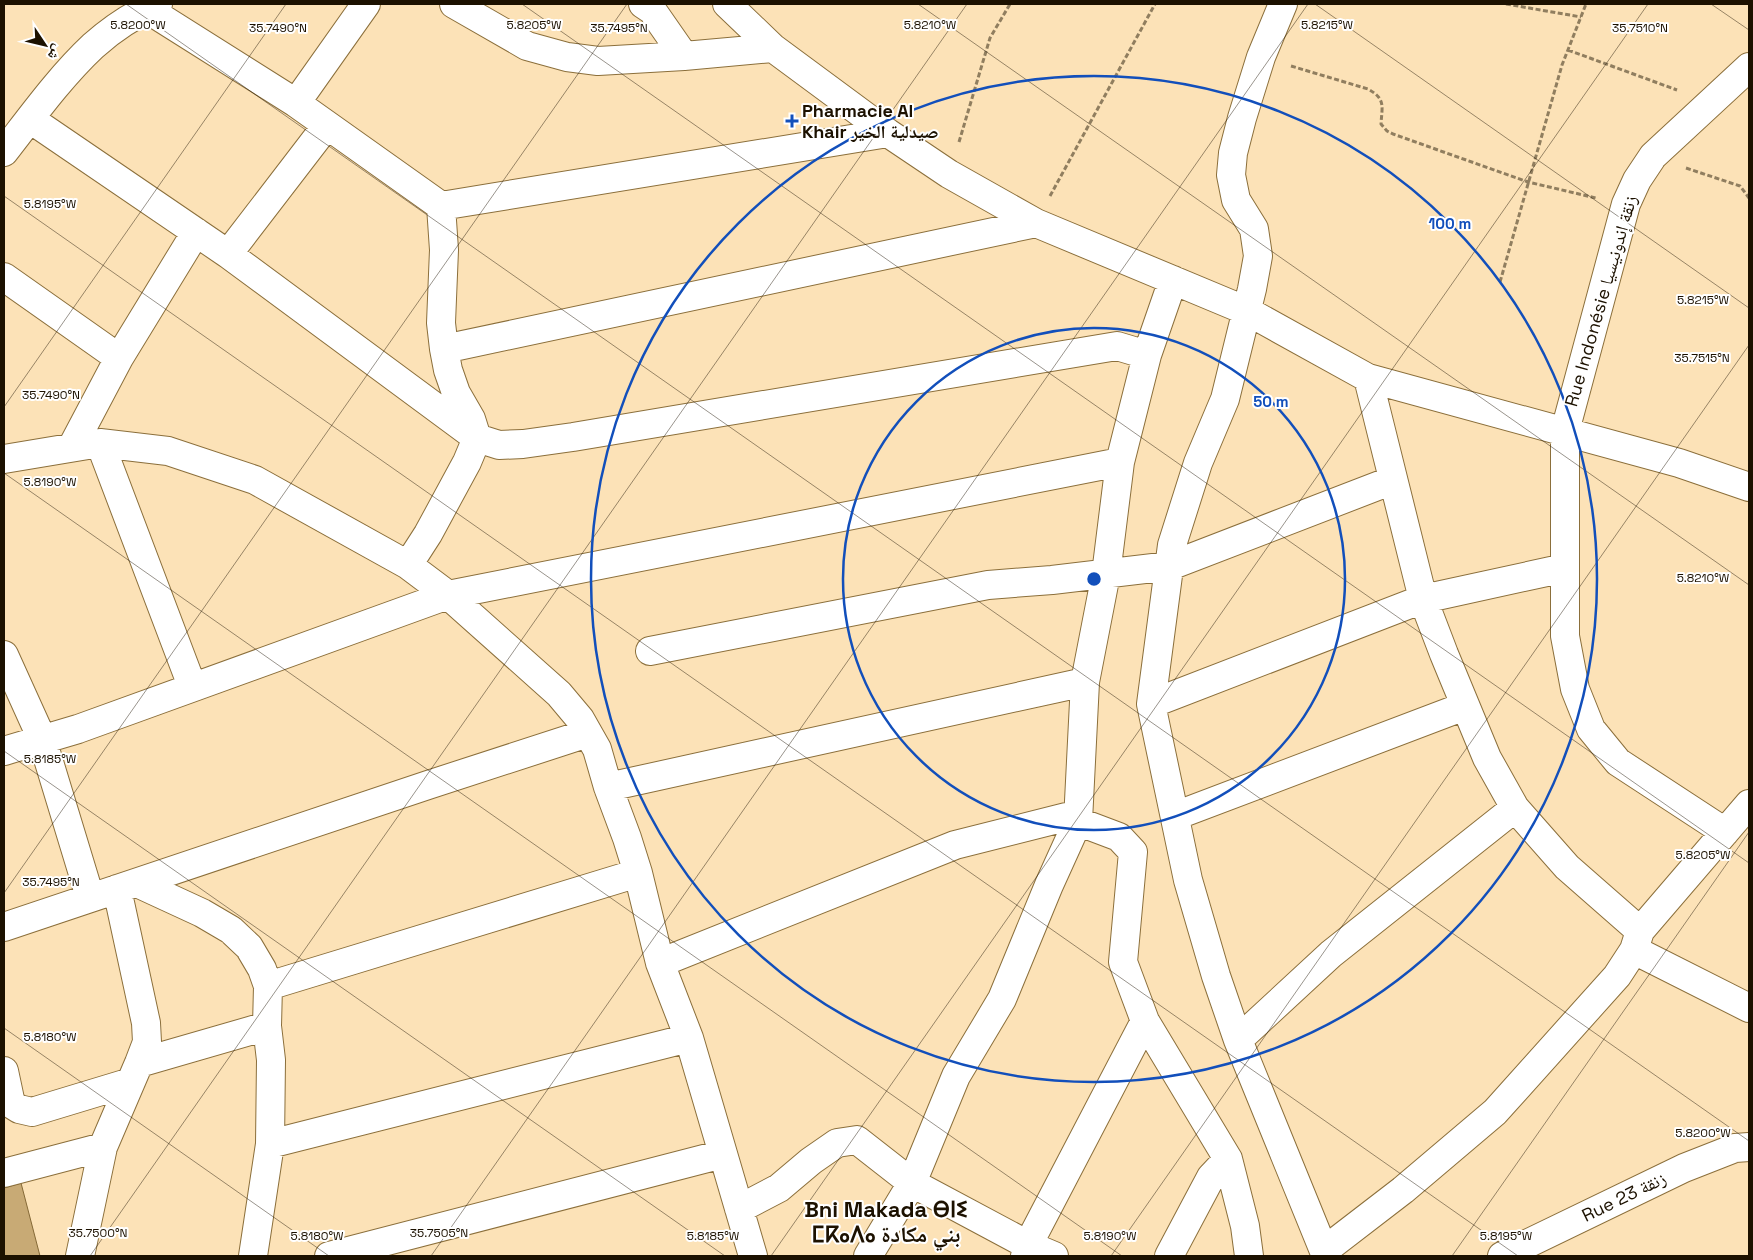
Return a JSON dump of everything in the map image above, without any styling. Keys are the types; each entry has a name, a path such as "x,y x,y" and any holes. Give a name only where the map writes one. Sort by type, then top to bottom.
{"street":[{"path":"296,103 366,4"},
{"path":"454,4 527,46 566,56 598,61 773,48"},
{"path":"643,4 652,10 684,56"},
{"path":"727,4 773,48 888,133 949,174 1036,223 1246,311 1368,378 1679,463 1749,487"},
{"path":"1283,4 1261,57 1233,153 1231,175 1236,200 1254,228 1258,256 1225,399 1198,463 1172,545 1151,704 1188,880 1216,976 1238,1040 1326,1253 1495,1112 1617,976 1637,940 1749,804"},
{"path":"4,152 62,80 94,45 152,6 296,103 441,206 888,133"},
{"name":"Rue Indonésie زنقة إندونيسيا","path":"1725,832 1618,762 1592,729 1575,689 1565,636 1565,431 1626,204 1637,180 1653,156 1749,67"},
{"path":"30,119 228,254 477,438 499,445 523,444 1118,346 1147,355"},
{"path":"228,254 327,125"},
{"path":"408,565 428,534 467,462 477,438 471,419 456,393 448,370 444,348 441,323 444,250 441,206"},
{"path":"444,348 1036,223"},
{"path":"72,448 119,358 196,232"},
{"path":"4,277 119,358"},
{"path":"868,1256 912,1183 956,1076 1002,999 1049,885 1078,821 1085,682 1106,574 1120,462 1147,355 1173,280"},
{"path":"1368,378 1423,599 1487,758 1515,808 1567,867 1637,940 1749,1008"},
{"path":"100,443 192,686"},
{"path":"4,459 100,443 168,451 255,480 408,565 448,594 559,694 580,719 597,749 608,788 638,872 660,963 689,1038 753,1256"},
{"path":"4,751 78,729 448,594 1120,462"},
{"path":"650,651 988,585 1052,580 1170,566 1393,480"},
{"path":"1151,704 1423,599 1565,568"},
{"path":"4,655 42,740 90,897"},
{"path":"608,788 1085,682"},
{"path":"1175,816 1465,706"},
{"path":"4,927 588,733"},
{"path":"1238,1040 1331,954 1515,808"},
{"path":"660,963 955,845 1066,817 1119,837 1133,852 1123,962 1145,1021 1228,1159 1249,1256"},
{"path":"268,986 638,872"},
{"path":"127,886 202,913 231,930 249,947 262,969 268,986 267,1026 271,1060 270,1144 253,1256"},
{"path":"80,1256 103,1147 135,1073 146,1042 146,1023 127,886"},
{"path":"1026,1251 1145,1021"},
{"path":"4,1071 11,1104 26,1111 42,1109 135,1073 267,1026"},
{"path":"270,1144 689,1038"},
{"path":"739,1209 779,1188 812,1160 837,1144 856,1140 912,1183 1026,1251 1054,1256"},
{"path":"4,1173 103,1147"},
{"name":"Rue 23 زنقة","path":"1502,1256 1684,1168 1735,1148 1749,1147"},
{"path":"329,1256 723,1154"},
{"path":"1168,1256 1211,1177 1228,1159"}],"path":[{"path":"949,174 990,38 1010,4"},
{"path":"1036,223 1155,4"},
{"path":"1506,4 1581,16"},
{"path":"1500,282 1568,50 1586,4"},
{"path":"1568,50 1712,102"},
{"path":"1261,57 1368,89 1378,94 1382,103 1381,124 1386,131 1528,182 1626,204"},
{"path":"1653,156 1740,186 1749,198"}],"building":[{"path":"21,1183 40,1256 4,1256 4,1188"}],"place":[{"name":"Pharmacie Al Khair صيدلية الخير","path":"792,121"}],"district":[{"name":"Bni Makada ⴱⵏⵉ ⵎⴽⴰⴷⴰ بني مكادة","path":"886,1222"}]}
